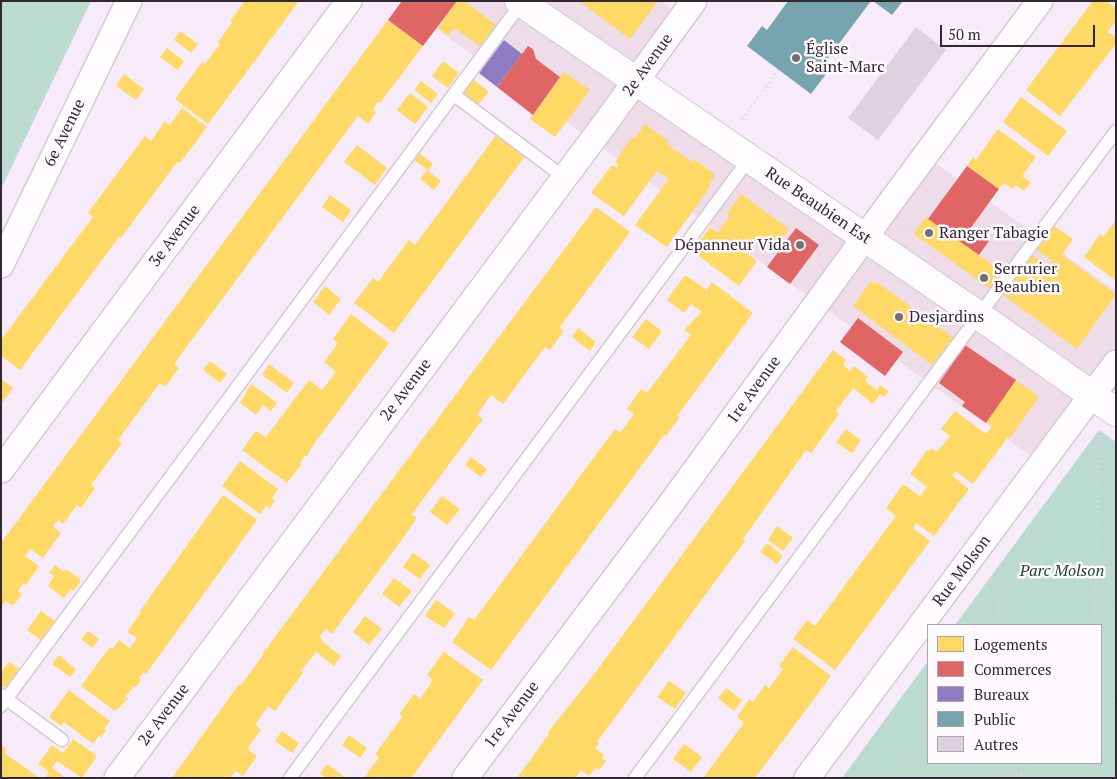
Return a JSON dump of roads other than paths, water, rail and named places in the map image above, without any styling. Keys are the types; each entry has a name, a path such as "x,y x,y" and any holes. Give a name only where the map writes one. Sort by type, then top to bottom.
{"street":[{"name":"6e Avenue","path":"1,265 129,1"},
{"name":"3e Avenue","path":"1,470 349,1"},
{"name":"2e Avenue","path":"117,778 565,178 694,1"},
{"name":"1re Avenue","path":"465,778 667,509 864,238 1040,1"},
{"name":"Rue Beaubien Est","path":"521,2 635,82 978,315 1092,396 1107,421"},
{"name":"Rue Molson","path":"807,778 1116,363"}],"lane":[{"path":"62,740 3,700 454,95 521,2"},
{"path":"454,95 565,178"},
{"path":"635,778 1116,131"},
{"path":"290,778 749,159"}],"place":[{"name":"Église Saint-Marc","path":"796,58"},
{"name":"Ranger Tabagie","path":"929,233"},
{"name":"Dépanneur Vida","path":"800,245"},
{"name":"Serrurier Beaubien","path":"984,278"},
{"name":"Desjardins","path":"899,317"}],"park label":[{"name":"Parc Molson","path":"1062,571"}]}
